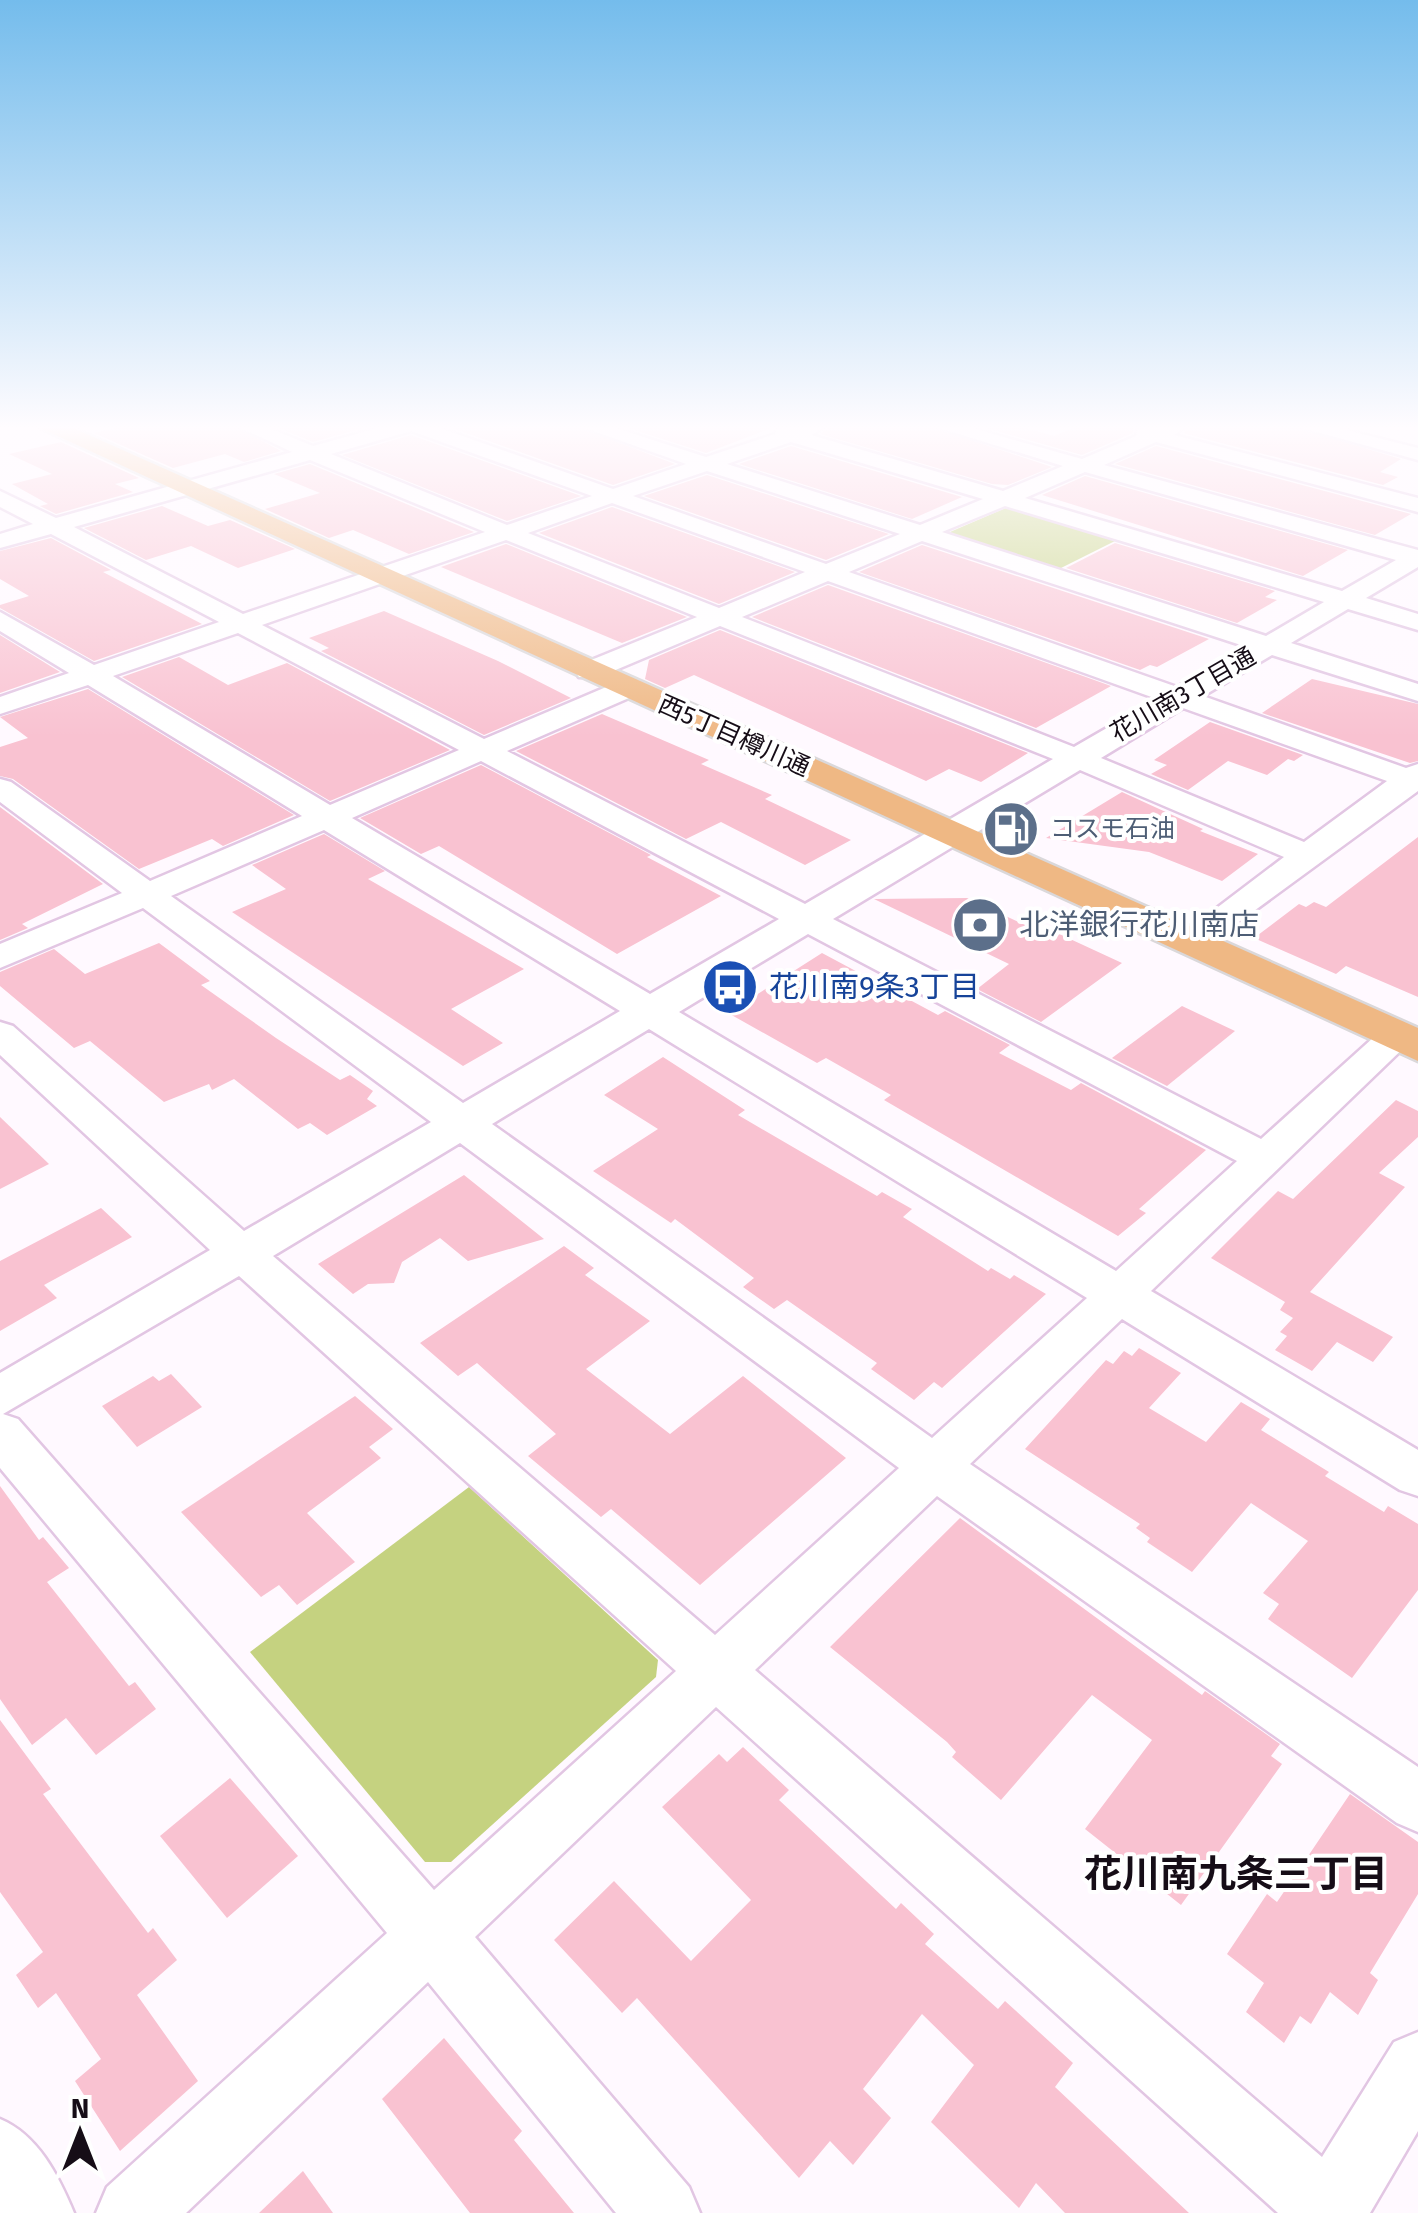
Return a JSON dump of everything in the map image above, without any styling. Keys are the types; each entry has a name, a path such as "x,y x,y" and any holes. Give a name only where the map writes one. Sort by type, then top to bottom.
{"main road":[{"name":"西5丁目樽川通","path":"278,530 1407,1041"}],"street":[{"path":"0,541 39,530"},
{"path":"62,530 1266,1159"},
{"path":"506,530 1078,756 1308,855"},
{"path":"0,706 515,530"},
{"path":"707,530 1176,699 1416,778"},
{"path":"912,530 1265,647 1418,693"},
{"path":"589,670 927,530"},
{"path":"1115,530 1418,622"},
{"path":"1316,530 1417,558"},
{"name":"花川南3丁目通","path":"0,1396 947,832 1417,558"},
{"path":"0,620 645,1012 1418,1474"},
{"path":"0,956 628,688"},
{"path":"1190,942 1416,778"},
{"path":"0,788 934,1467 1418,1802"},
{"path":"0,1034 241,1252 718,1668 1331,2212 1418,2066"},
{"path":"133,2213 1266,1159 1407,1041"},
{"path":"0,1433 431,1935 663,2213"},
{"path":"0,2155 37,2213"}],"green space":[{"path":"1096,530 1121,538 1055,571 951,537 950,532"},
{"path":"469,1487 658,1660 656,1677 451,1862 425,1862 250,1652"}],"building":[{"path":"88,530 253,530 295,549 238,568 191,546 146,560"},
{"path":"312,530 352,530 329,538"},
{"path":"354,530 474,532 409,554"},
{"path":"678,530 795,572 719,604 539,533"},
{"path":"741,530 878,530 889,534 826,560"},
{"path":"1156,530 1278,530 1348,550 1303,576"},
{"path":"51,538 111,570 103,572 202,624 94,661 0,608 29,596 0,579 0,551"},
{"path":"1115,543 1275,591 1265,597 1277,600 1237,623 1066,568"},
{"path":"506,544 687,617 622,643 441,567"},
{"path":"922,545 1209,639 1157,667 1150,665 1140,670 859,572"},
{"path":"828,585 1111,686 1036,728 752,617"},
{"path":"384,611 571,698 484,735 321,651 329,648 309,638"},
{"path":"720,630 1028,753 981,782 949,769 926,781 694,675 665,688 645,679 649,660"},
{"path":"0,635 60,672 0,693"},
{"path":"179,657 228,685 287,663 450,750 330,801 122,677"},
{"path":"1312,679 1418,704 1418,761 1410,763 1262,713"},
{"path":"88,689 294,815 223,846 212,839 139,869 13,779 0,776 0,747 28,738 0,717"},
{"path":"602,714 709,760 701,764 772,795 765,799 851,840 805,865 721,822 686,839 516,751"},
{"path":"1210,722 1303,755 1294,761 1288,759 1267,775 1228,761 1188,790 1151,774 1167,765 1154,760"},
{"path":"481,765 721,896 617,954 439,846 421,854 360,818"},
{"path":"1122,792 1203,829 1200,831 1258,854 1222,881 1149,852 1046,838"},
{"path":"0,807 103,884 22,924 28,928 0,940"},
{"path":"324,834 385,871 368,879 524,969 451,1009 503,1043 463,1066 232,912 286,889 252,865"},
{"path":"1418,837 1418,997 1346,966 1336,974 1254,938 1299,904 1306,907 1314,902 1326,907"},
{"path":"967,898 1049,936 1055,932 1122,963 1041,1022 977,989 1009,964 874,899"},
{"path":"159,943 210,981 201,985 276,1038 340,1080 350,1075 373,1091 367,1099 377,1106 327,1135 310,1123 298,1129 234,1079 212,1090 209,1084 164,1102 90,1041 74,1048 0,986 0,972 54,949 85,974"},
{"path":"822,953 938,1015 945,1011 1010,1045 999,1053 1071,1090 1081,1083 1206,1150 1139,1209 1146,1213 1118,1236 884,1100 891,1095 826,1058 817,1063 728,1013"},
{"path":"1182,1006 1235,1031 1167,1086 1112,1058"},
{"path":"663,1057 745,1110 738,1115 877,1196 882,1192 912,1209 903,1217 988,1271 991,1268 1010,1279 1014,1275 1046,1294 942,1388 934,1382 914,1400 871,1369 877,1363 787,1300 774,1309 743,1287 754,1278 675,1219 671,1223 593,1171 658,1129 604,1095"},
{"path":"1396,1100 1418,1111 1418,1137 1379,1173 1405,1187 1310,1292 1393,1337 1373,1362 1337,1342 1312,1371 1275,1350 1287,1336 1280,1332 1293,1318 1280,1310 1285,1302 1211,1258 1278,1191 1293,1199"},
{"path":"0,1117 49,1164 0,1189"},
{"path":"464,1175 544,1239 468,1261 440,1238 402,1262 394,1283 368,1284 353,1294 318,1264"},
{"path":"101,1208 132,1237 44,1285 57,1298 0,1331 0,1261"},
{"path":"564,1246 594,1268 585,1275 650,1321 586,1369 670,1434 743,1376 846,1458 700,1585 611,1509 601,1517 528,1456 556,1434 477,1363 458,1376 420,1343"},
{"path":"1139,1348 1181,1373 1149,1408 1206,1442 1241,1402 1270,1419 1261,1430 1329,1472 1325,1476 1384,1512 1388,1506 1418,1524 1418,1590 1352,1678 1268,1619 1279,1604 1263,1593 1308,1541 1251,1503 1192,1572 1147,1542 1150,1538 1136,1528 1140,1524 1025,1449 1106,1360 1113,1364 1124,1351 1132,1356"},
{"path":"171,1374 202,1407 137,1447 102,1406 153,1376 159,1381"},
{"path":"355,1396 393,1429 369,1447 381,1458 307,1513 355,1562 297,1605 279,1585 261,1597 181,1512"},
{"path":"0,1486 39,1540 43,1537 69,1568 47,1582 129,1686 135,1682 156,1709 96,1755 66,1718 32,1745 0,1699"},
{"path":"960,1518 1202,1695 1205,1691 1280,1744 1271,1756 1282,1764 1181,1905 1085,1829 1152,1740 1092,1695 1001,1800 952,1757 956,1752 947,1742 830,1647"},
{"path":"0,1720 51,1789 43,1794 148,1933 153,1928 177,1960 137,1995 198,2081 120,2151 75,2081 101,2059 56,1993 38,2008 16,1975 43,1952 0,1892"},
{"path":"743,1747 789,1790 779,1800 896,1909 901,1903 934,1934 925,1944 998,2009 1005,2001 1073,2063 1055,2087 1189,2213 1065,2213 1036,2183 1019,2208 931,2122 974,2065 922,2014 863,2089 891,2118 853,2165 830,2141 799,2178 637,1998 622,2013 554,1940 614,1881 691,1961 751,1900 662,1807 719,1754 727,1762"},
{"path":"230,1778 298,1856 227,1918 160,1836"},
{"path":"1350,1794 1418,1842 1418,1894 1370,1973 1378,1980 1358,2015 1330,1992 1311,2024 1300,2016 1284,2043 1246,2012 1264,1983 1227,1954 1267,1894 1277,1902"},
{"path":"444,2038 522,2131 514,2140 574,2213 470,2213 382,2099"},
{"path":"303,2171 333,2213 259,2213"}],"place":[{"name":"コスモ石油","path":"1011,829"},
{"name":"北洋銀行花川南店","path":"980,925"},
{"name":"花川南9条3丁目","path":"730,987"}],"district":[{"name":"花川南九条三丁目","path":"1236,1874"}]}
